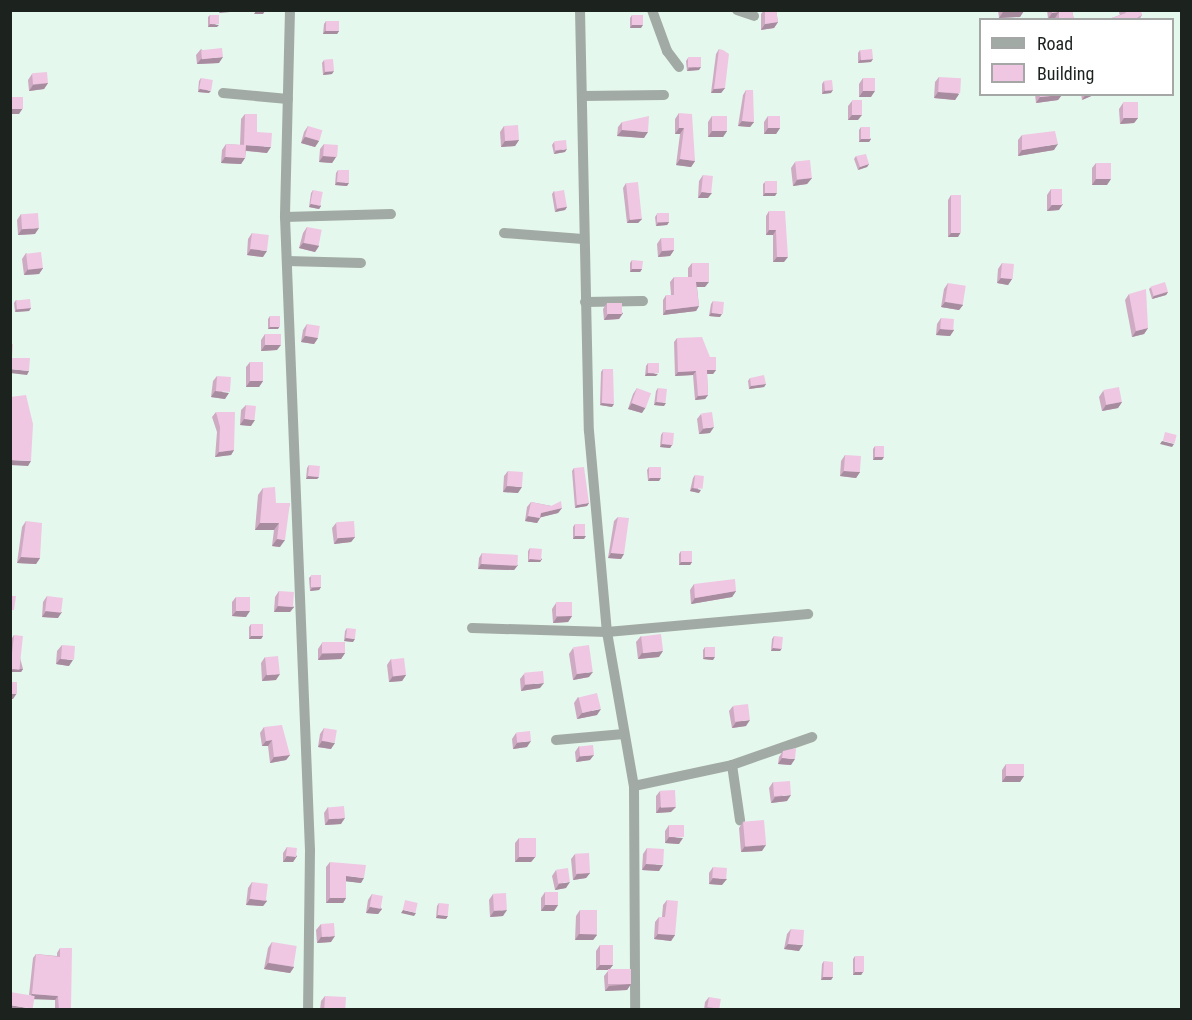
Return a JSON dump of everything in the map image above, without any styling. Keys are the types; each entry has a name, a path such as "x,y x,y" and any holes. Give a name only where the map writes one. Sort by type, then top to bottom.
{"street":[{"path":"290,10 285,217 310,850 309,1010"},
{"path":"580,10 585,302 592,477 607,632 634,786 635,1010"},
{"path":"737,10 754,16"},
{"path":"652,11 679,67"},
{"path":"223,93 288,99"},
{"path":"582,96 664,95"},
{"path":"285,217 391,214"},
{"path":"504,233 584,239"},
{"path":"287,261 361,263"},
{"path":"585,302 643,301"},
{"path":"472,628 607,632 808,614"},
{"path":"556,740 624,734"},
{"path":"634,786 732,765 812,737"},
{"path":"732,765 740,820"}],"building":[{"path":"765,10 776,10 778,22 765,24"},
{"path":"1003,10 1024,10 1024,11 1003,12"},
{"path":"1052,10 1072,10 1074,18 1059,18 1059,12 1052,13"},
{"path":"1124,10 1140,10 1142,15 1137,18 1112,18 1126,13"},
{"path":"210,15 219,15 219,24 210,24"},
{"path":"632,15 643,15 643,25 632,25"},
{"path":"326,21 339,21 339,31 326,31"},
{"path":"222,48 223,57 202,59 201,50"},
{"path":"719,49 729,54 725,88 714,89"},
{"path":"872,49 873,59 861,60 860,50"},
{"path":"688,57 701,57 701,67 688,67"},
{"path":"333,59 334,71 325,72 324,60"},
{"path":"47,72 48,83 33,84 32,73"},
{"path":"939,77 961,78 960,93 938,92"},
{"path":"201,78 213,80 211,91 199,89"},
{"path":"863,78 875,78 875,91 863,91"},
{"path":"832,80 833,90 825,91 824,81"},
{"path":"746,90 753,90 754,122 742,121"},
{"path":"10,97 23,97 23,109 10,109"},
{"path":"852,100 862,100 862,115 852,115"},
{"path":"1123,102 1138,102 1138,118 1123,118"},
{"path":"679,113 692,114 695,161 680,159 684,128 679,128"},
{"path":"245,114 257,114 257,132 272,133 271,147 244,145"},
{"path":"649,116 648,132 622,130 622,122"},
{"path":"712,116 727,116 727,131 712,131"},
{"path":"768,116 780,116 780,128 768,128"},
{"path":"518,125 519,140 505,141 504,126"},
{"path":"308,126 322,130 319,141 305,137"},
{"path":"861,127 870,127 870,139 861,139"},
{"path":"1055,131 1058,144 1022,150 1022,135"},
{"path":"566,140 567,149 555,150 554,141"},
{"path":"226,144 246,145 245,158 225,157"},
{"path":"324,144 338,145 337,157 323,156"},
{"path":"866,154 869,164 860,167 856,156"},
{"path":"810,160 812,178 797,179 795,162"},
{"path":"1096,163 1111,163 1111,179 1096,179"},
{"path":"338,170 349,170 349,183 337,182"},
{"path":"703,175 713,176 711,193 701,192"},
{"path":"765,181 777,181 777,193 765,193"},
{"path":"638,182 642,219 630,220 626,183"},
{"path":"1051,189 1062,189 1062,205 1051,205"},
{"path":"313,190 323,192 320,206 310,204"},
{"path":"564,190 567,207 557,208 554,192"},
{"path":"951,195 961,195 961,233 951,233"},
{"path":"769,211 785,211 788,257 777,257 776,230 769,230"},
{"path":"38,213 39,228 22,229 21,214"},
{"path":"657,213 669,213 669,222 657,222"},
{"path":"307,227 322,230 319,246 304,243"},
{"path":"252,233 269,235 267,251 250,249"},
{"path":"661,238 674,238 674,250 662,251"},
{"path":"41,252 43,268 28,270 26,254"},
{"path":"632,260 643,261 642,269 632,269"},
{"path":"692,263 709,263 709,282 696,282 699,306 666,310 666,295 674,295 674,277 692,277"},
{"path":"1002,263 1014,264 1013,279 1001,278"},
{"path":"1165,282 1168,292 1154,296 1151,286"},
{"path":"948,283 966,286 963,305 945,302"},
{"path":"1146,289 1148,328 1136,331 1129,294"},
{"path":"30,299 31,308 17,309 16,300"},
{"path":"713,301 724,302 723,314 712,313"},
{"path":"607,303 622,303 622,314 607,314"},
{"path":"270,316 280,316 280,327 270,327"},
{"path":"941,318 954,319 953,330 940,329"},
{"path":"307,324 320,326 318,338 305,336"},
{"path":"265,334 281,334 281,345 265,345"},
{"path":"702,337 710,357 716,357 716,370 707,370 708,395 698,396 696,371 678,372 677,338"},
{"path":"13,344 12,358 30,358 29,371 10,369 10,345"},
{"path":"250,362 263,362 263,381 250,381"},
{"path":"648,363 659,363 659,373 648,373"},
{"path":"603,369 613,369 614,404 602,403"},
{"path":"764,375 766,384 751,386 750,378"},
{"path":"217,376 231,377 230,392 216,391"},
{"path":"1119,387 1122,402 1106,405 1103,390"},
{"path":"637,388 651,393 646,408 632,403"},
{"path":"658,388 667,389 665,403 657,402"},
{"path":"26,395 33,424 31,461 10,460 10,397"},
{"path":"246,405 256,406 254,420 245,419"},
{"path":"216,412 235,412 234,450 219,452 220,427"},
{"path":"712,412 714,427 703,428 701,414"},
{"path":"663,432 674,433 673,445 662,444"},
{"path":"1165,432 1177,435 1174,444 1163,441"},
{"path":"875,446 884,446 884,457 875,457"},
{"path":"845,455 861,456 860,472 844,471"},
{"path":"309,465 320,466 319,477 308,476"},
{"path":"584,467 589,503 577,505 574,468"},
{"path":"649,467 661,467 661,478 649,478"},
{"path":"508,471 523,472 522,487 507,486"},
{"path":"695,475 704,476 703,489 694,488"},
{"path":"275,487 276,503 290,503 285,540 277,539 279,523 260,523 263,488"},
{"path":"561,501 562,508 541,513 540,518 528,516 531,502 551,506"},
{"path":"618,517 629,518 624,554 611,553"},
{"path":"26,521 42,523 40,558 21,557"},
{"path":"354,521 355,537 337,538 336,522"},
{"path":"575,524 585,524 585,536 575,536"},
{"path":"530,548 542,549 541,560 529,559"},
{"path":"681,551 692,551 692,562 681,562"},
{"path":"482,553 518,555 517,566 481,564"},
{"path":"311,575 321,575 321,587 311,587"},
{"path":"735,579 736,591 695,598 694,584"},
{"path":"279,591 294,592 293,607 278,606"},
{"path":"10,596 16,596 14,610 10,610"},
{"path":"47,596 63,598 61,613 45,611"},
{"path":"236,597 250,597 250,611 236,611"},
{"path":"556,602 572,602 572,616 556,616"},
{"path":"251,624 263,624 263,636 251,636"},
{"path":"347,628 356,629 355,639 346,638"},
{"path":"661,634 663,651 643,653 641,636"},
{"path":"14,635 23,636 19,670 10,669"},
{"path":"774,636 783,637 782,649 773,648"},
{"path":"322,642 345,642 345,653 322,653"},
{"path":"62,645 75,646 74,660 61,659"},
{"path":"589,645 593,672 577,674 573,647"},
{"path":"705,647 715,647 715,657 705,657"},
{"path":"278,656 280,674 267,675 265,657"},
{"path":"404,658 406,675 393,676 391,660"},
{"path":"543,671 544,683 525,685 524,673"},
{"path":"10,682 17,682 17,694 10,694"},
{"path":"597,693 601,709 582,713 579,698"},
{"path":"748,704 750,720 735,722 733,706"},
{"path":"282,725 290,755 274,757 272,740 266,741 264,727"},
{"path":"324,728 337,730 335,743 322,741"},
{"path":"530,731 531,741 517,742 516,732"},
{"path":"593,745 594,755 580,756 579,746"},
{"path":"796,748 795,759 782,758 783,751"},
{"path":"1006,764 1024,764 1024,776 1006,776"},
{"path":"790,781 791,795 774,796 773,782"},
{"path":"675,790 676,807 661,808 660,791"},
{"path":"344,806 345,818 329,819 328,807"},
{"path":"764,820 766,845 745,847 743,822"},
{"path":"669,825 684,825 684,837 669,837"},
{"path":"519,838 536,838 536,857 519,857"},
{"path":"287,847 297,848 296,857 286,856"},
{"path":"647,848 664,849 663,865 646,864"},
{"path":"589,853 590,873 576,874 575,854"},
{"path":"330,862 366,865 364,878 346,876 346,898 330,898"},
{"path":"713,867 727,868 726,879 712,878"},
{"path":"568,868 570,882 558,884 556,870"},
{"path":"252,882 268,884 266,901 250,899"},
{"path":"545,892 558,892 558,905 545,905"},
{"path":"506,893 507,910 494,911 493,894"},
{"path":"372,894 383,896 381,909 370,907"},
{"path":"405,900 418,903 415,913 403,910"},
{"path":"667,900 678,901 675,935 658,934 659,917 665,917"},
{"path":"439,903 449,904 448,916 438,915"},
{"path":"580,910 597,910 597,934 580,934"},
{"path":"334,923 335,936 322,937 321,924"},
{"path":"791,929 804,930 803,945 788,944"},
{"path":"272,942 297,946 293,967 269,963"},
{"path":"600,945 613,945 613,965 600,965"},
{"path":"60,948 72,948 71,1010 59,1010 58,996 32,994 36,954 60,957"},
{"path":"855,956 864,956 864,972 855,972"},
{"path":"824,961 833,962 833,977 823,977"},
{"path":"608,969 631,969 631,984 608,984"},
{"path":"10,992 35,996 33,1009 10,1005"},
{"path":"325,996 346,997 345,1009 324,1008"},
{"path":"709,997 721,999 719,1009 707,1007"}]}
